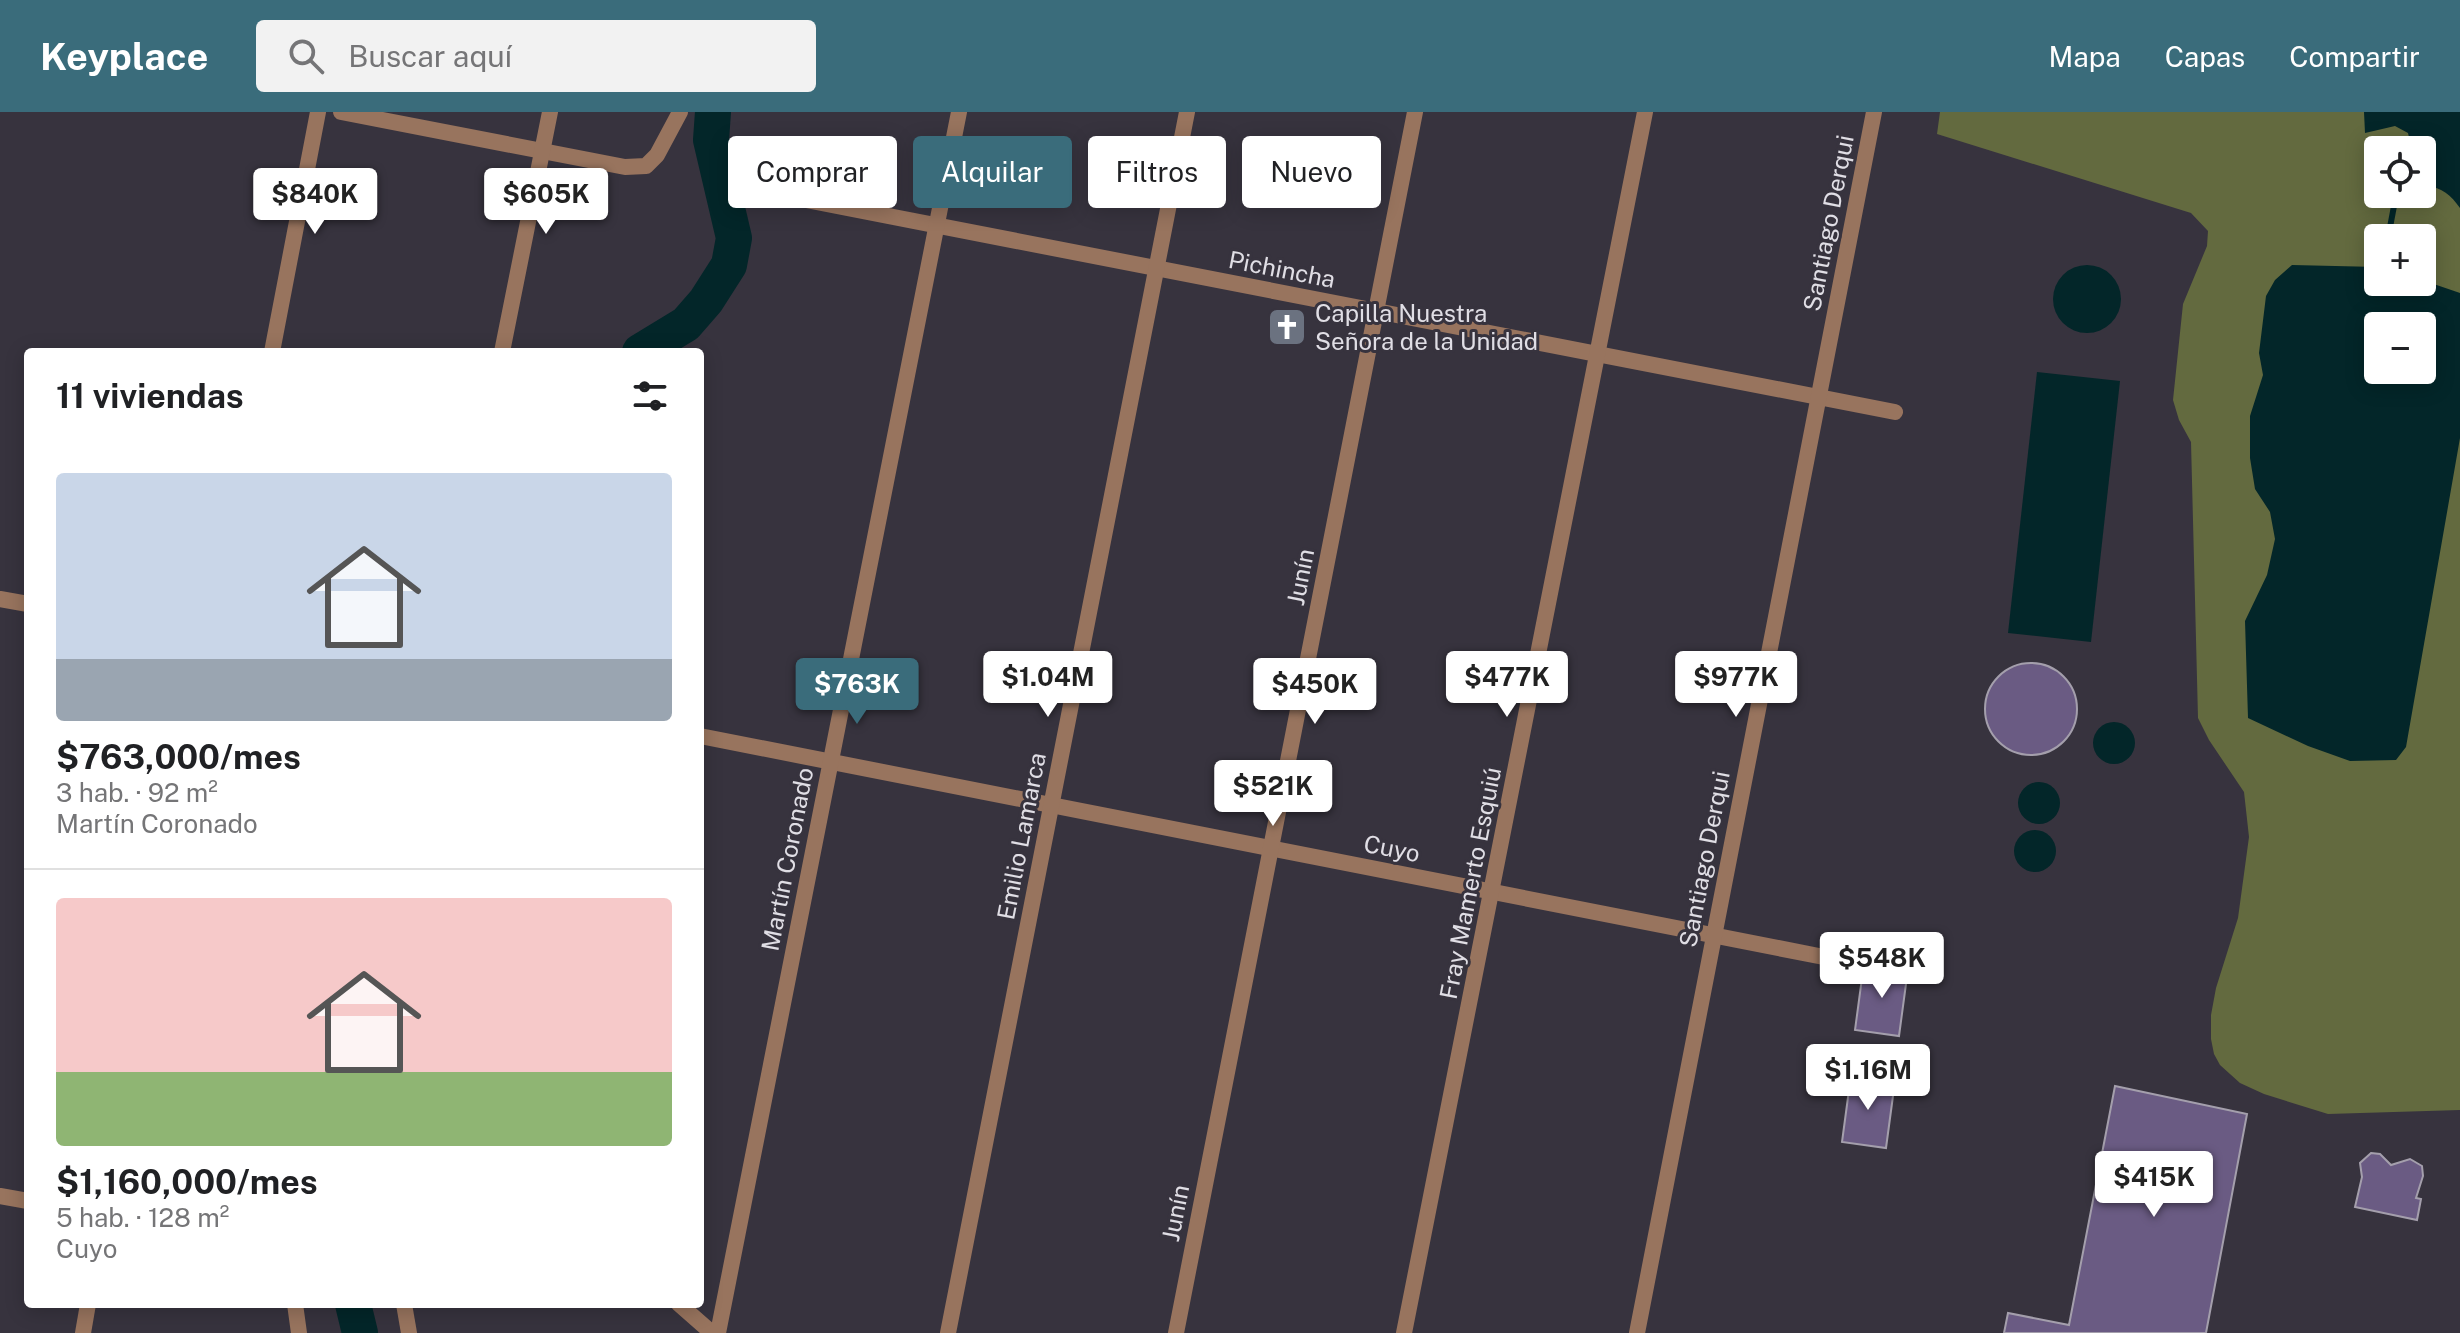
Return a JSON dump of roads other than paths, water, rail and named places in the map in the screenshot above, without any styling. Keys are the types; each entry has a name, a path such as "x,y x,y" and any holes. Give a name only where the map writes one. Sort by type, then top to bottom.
{"street":[{"path":"273,348 318,112"},
{"path":"341,112 625,167 646,166 657,155 680,112"},
{"path":"503,348 550,112"},
{"name":"Martín Coronado","path":"715,1333 959,112"},
{"name":"Emilio Lamarca","path":"948,1333 1187,112"},
{"name":"Junín","path":"1176,1333 1415,112"},
{"name":"Fray Mamerto Esquiú","path":"1404,1333 1645,112"},
{"name":"Santiago Derqui","path":"1637,1333 1874,112"},
{"name":"Pichincha","path":"846,208 1895,412"},
{"path":"0,599 24,603"},
{"name":"Cuyo","path":"704,737 1839,960"},
{"path":"0,1196 24,1200"},
{"path":"83,1333 87,1308"},
{"path":"296,1308 299,1333"},
{"path":"405,1308 409,1333"},
{"path":"684,1308 715,1333"}],"waterway":[{"path":"647,348 686,324 706,301 729,265 734,238 711,140 713,112"},
{"path":"2391,224 2394,208"},
{"path":"354,1308 360,1333"}],"place":[{"name":"Capilla Nuestra Señora de la Unidad","path":"1287,327"}]}
